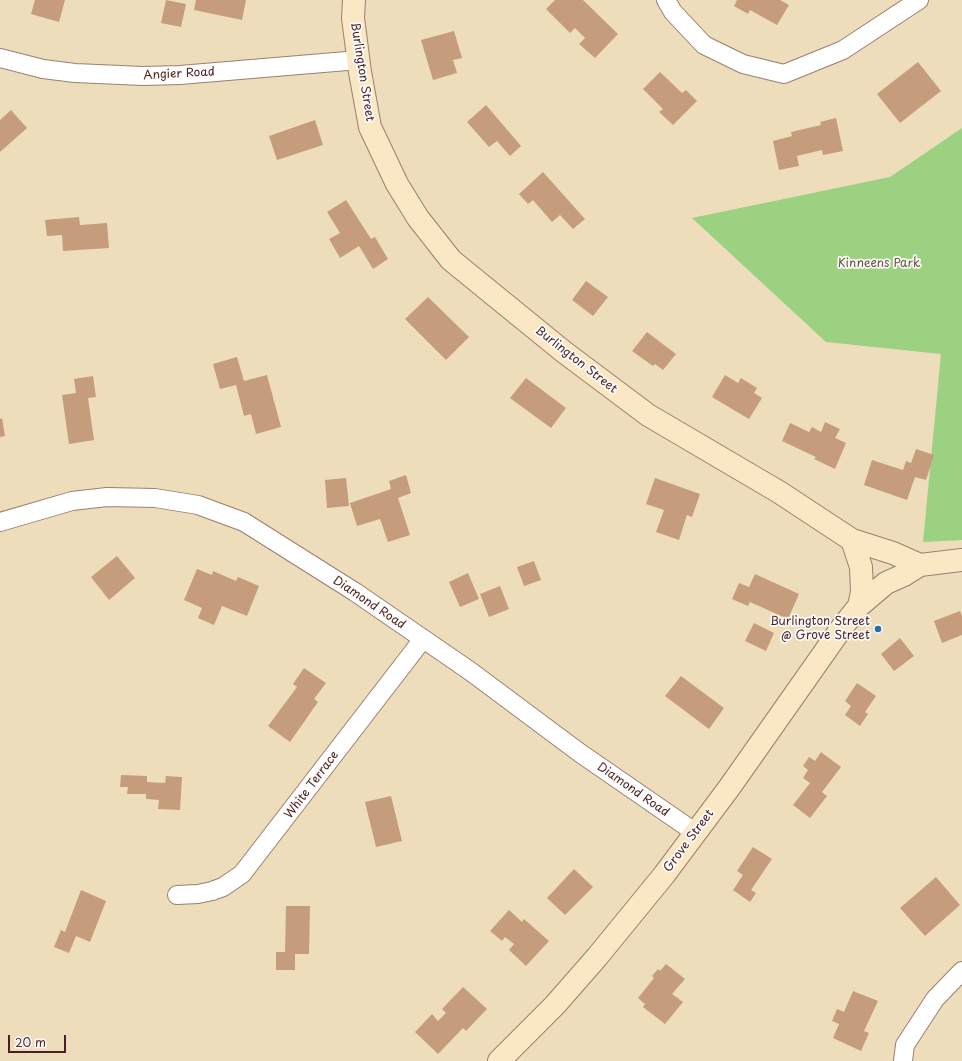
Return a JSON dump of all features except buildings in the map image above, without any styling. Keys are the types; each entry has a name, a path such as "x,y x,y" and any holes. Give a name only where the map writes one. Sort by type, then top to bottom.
{"street":[{"name":"Burlington Street","path":"354,0 353,18 370,127 397,184 418,218 451,260 564,352 648,415 779,492 852,540 892,553 920,565 962,560"},
{"path":"666,0 673,12 704,45 743,64 784,74 843,50 919,0"},
{"name":"Angier Road","path":"0,58 75,73 143,76 180,75 359,60"},
{"name":"Diamond Road","path":"0,522 72,501 107,497 155,498 198,505 244,522 355,592 470,670 580,753 696,833"},
{"name":"Grove Street","path":"852,540 861,567 862,592 859,606"},
{"name":"Grove Street","path":"499,1061 555,1005 597,957 664,875 696,833 859,606 886,583 904,575 920,565"},
{"name":"White Terrace","path":"177,895 198,894 212,891 224,887 242,874 423,639"},
{"path":"903,1061 905,1045 935,998 962,971"}],"green space":[{"name":"Kinneens Park","path":"962,128 962,540 923,542 941,354 826,342 692,218 890,177"}],"place":[{"name":"Burlington Street @ Grove Street","path":"878,629"}]}
